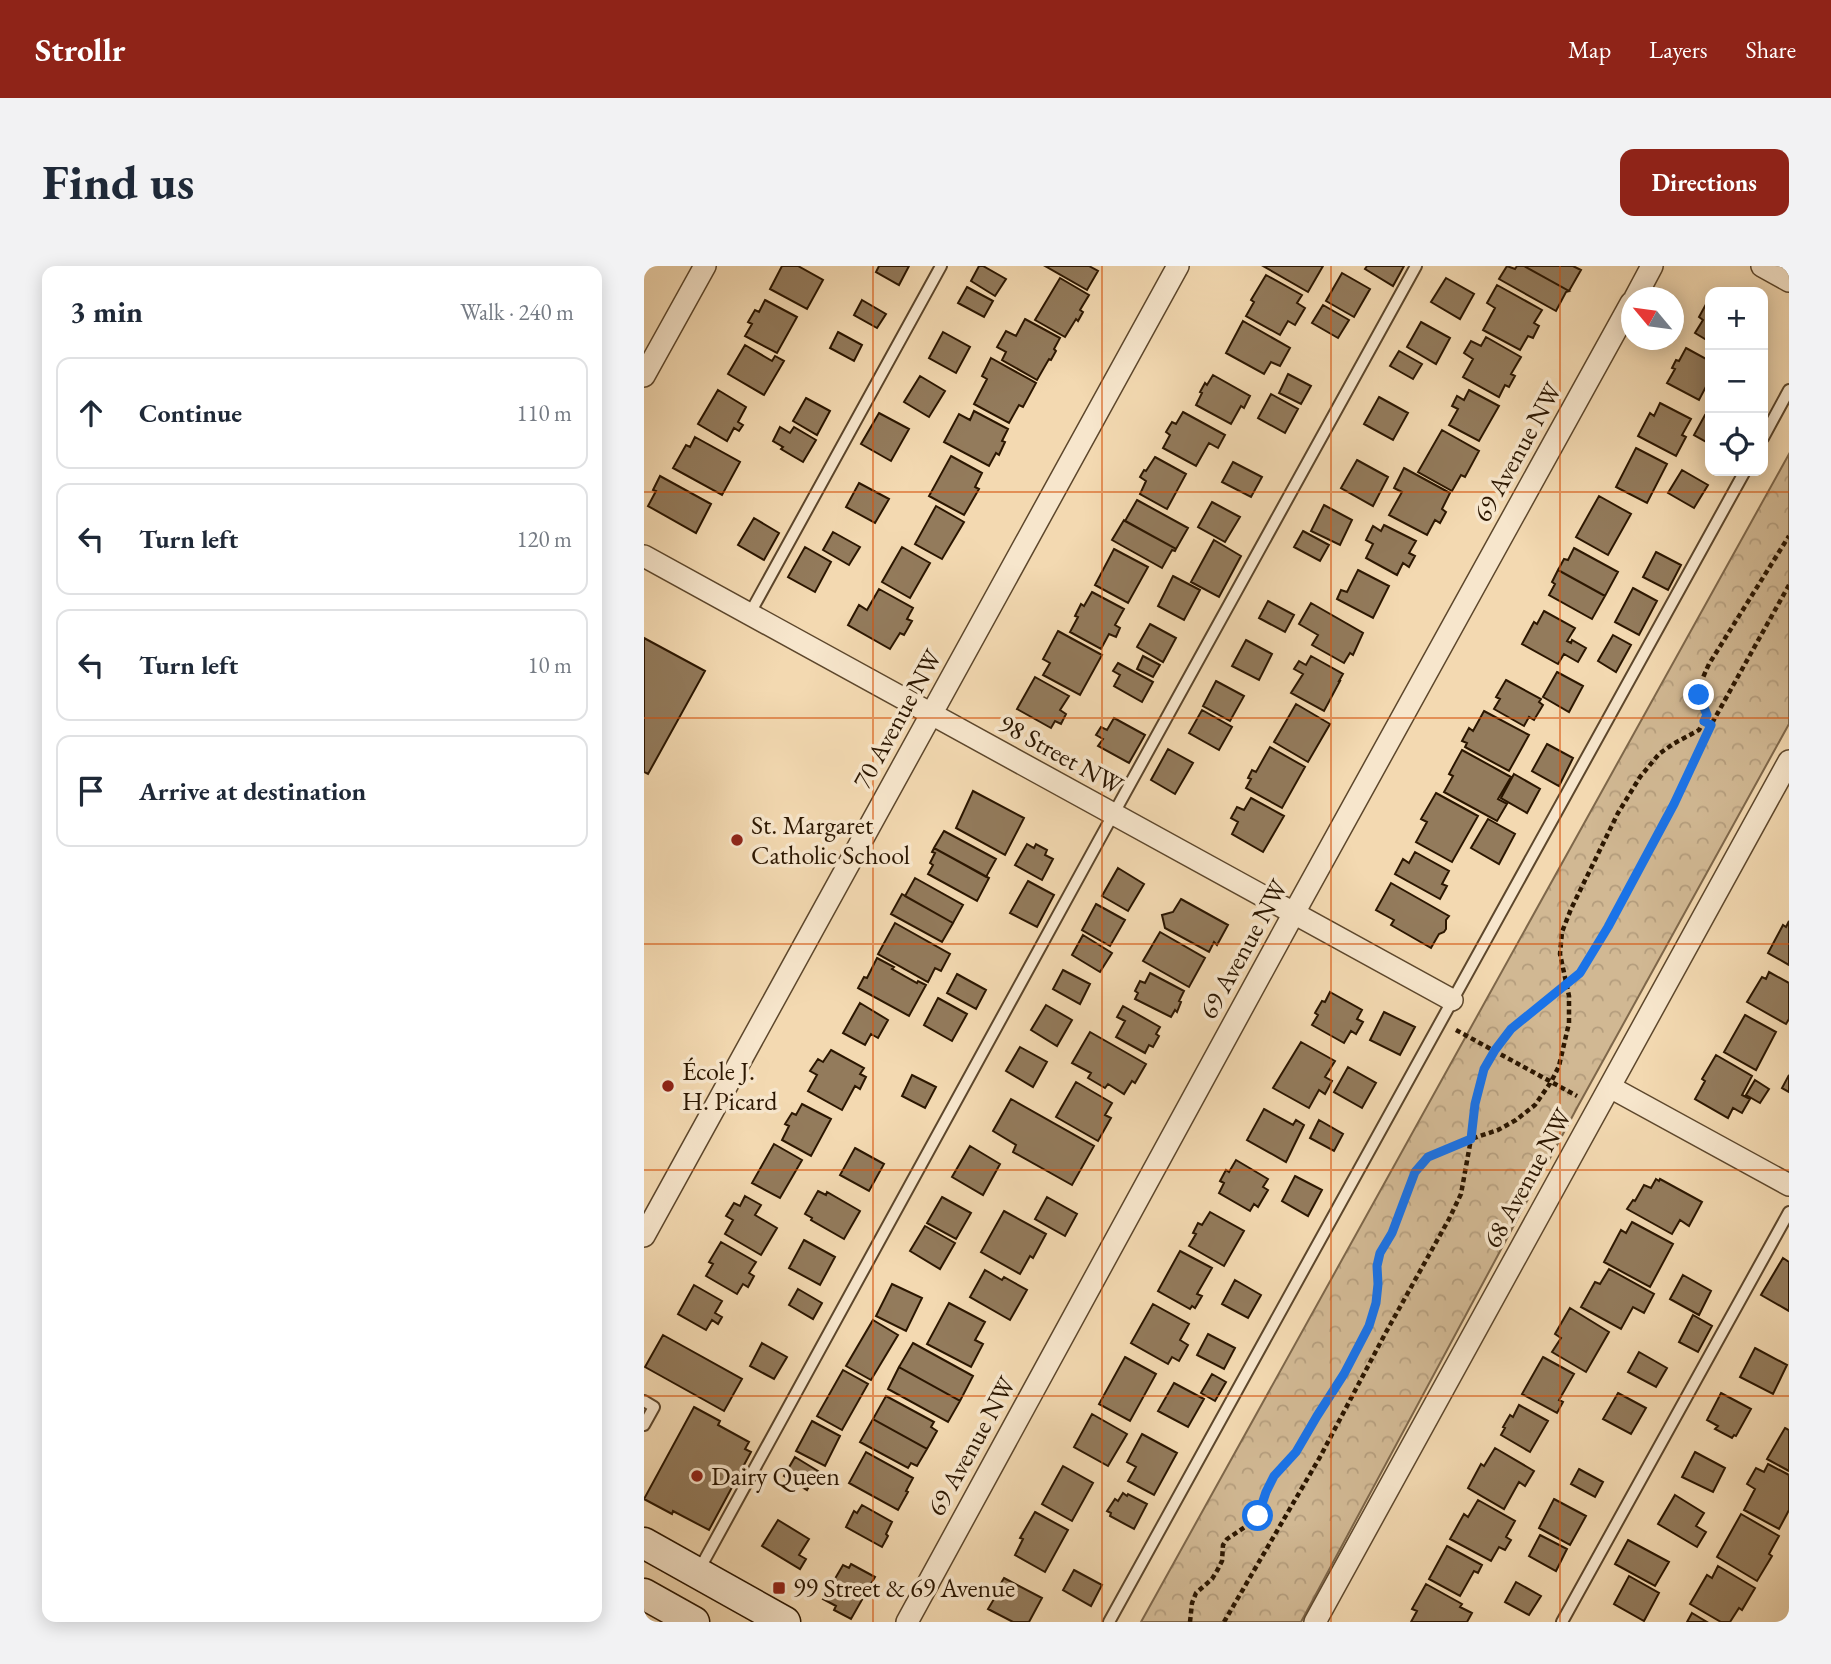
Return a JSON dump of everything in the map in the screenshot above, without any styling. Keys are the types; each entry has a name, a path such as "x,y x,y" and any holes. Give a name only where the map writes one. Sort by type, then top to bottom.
{"main road":[{"path":"644,1543 785,1622"},
{"path":"644,1594 694,1622"}],"street":[{"path":"644,376 705,266"},
{"name":"70 Avenue NW","path":"644,1236 1178,266"},
{"path":"1641,287 1652,266"},
{"path":"1762,266 1789,281"},
{"name":"69 Avenue NW","path":"907,1622 1621,323"},
{"name":"98 Street NW","path":"644,556 1452,1000"},
{"name":"68 Avenue NW","path":"1315,1622 1789,761"},
{"path":"1610,1087 1789,1185"}],"lane":[{"path":"749,615 941,266"},
{"path":"698,1573 1416,266"},
{"path":"1768,429 1789,390"},
{"path":"1109,1622 1742,476"},
{"path":"1562,1622 1789,1212"},
{"path":"644,1401 654,1407 644,1425"}],"path":[{"path":"1190,1622 1196,1593 1212,1579 1218,1569 1222,1561 1223,1545 1258,1516 1274,1476 1296,1452 1359,1347 1376,1303 1380,1253 1396,1223 1415,1172 1428,1157 1516,1121 1535,1105 1551,1082 1564,1050 1569,1023 1569,996 1560,954 1562,932 1571,909 1618,813 1640,777 1659,754 1699,730 1707,715 1699,695 1709,664 1789,536"},
{"path":"1224,1622 1320,1457 1450,1219 1461,1194 1475,1104 1484,1069 1511,1029 1580,973 1608,927 1674,804 1711,725 1789,585"},
{"path":"1704,721 1711,725"},
{"path":"1440,1022 1585,1100"}],"green space":[{"path":"1789,454 1789,724 1578,1106 1301,1622 1141,1622"}],"building":[{"path":"782,266 798,266 823,280 807,309 770,289"},
{"path":"879,266 909,266 899,285 876,272"},
{"path":"979,266 1006,279 995,296 971,281"},
{"path":"1045,266 1089,266 1098,271 1087,290"},
{"path":"1263,266 1323,266 1308,292"},
{"path":"1367,266 1404,266 1393,286 1365,269"},
{"path":"1507,266 1515,269 1517,266 1524,266 1569,291 1556,311 1499,279"},
{"path":"1524,266 1573,266 1581,270 1569,291"},
{"path":"1342,273 1370,289 1354,317 1326,301"},
{"path":"1266,275 1302,295 1297,303 1305,308 1295,325 1288,321 1280,335 1246,316 1254,302 1251,300"},
{"path":"1060,278 1089,295 1080,310 1083,312 1078,321 1076,319 1065,337 1035,320"},
{"path":"1446,278 1474,294 1460,319 1431,302"},
{"path":"1497,285 1542,310 1534,323 1539,326 1533,338 1528,336 1520,350 1483,330 1495,308 1487,303"},
{"path":"967,287 993,301 984,317 958,303"},
{"path":"765,300 797,317 777,353 745,336 752,324 748,322 755,310 759,312"},
{"path":"862,300 886,314 877,328 854,315"},
{"path":"1323,305 1349,320 1338,338 1312,323"},
{"path":"1705,306 1705,339 1695,333 1703,320 1699,317"},
{"path":"1025,319 1060,338 1054,349 1056,351 1037,380 1002,360 1006,352 997,347 1006,331 1016,336"},
{"path":"1243,321 1290,348 1280,366 1271,362 1264,374 1226,353"},
{"path":"1421,322 1450,338 1436,364 1407,347"},
{"path":"838,332 862,345 854,361 830,348"},
{"path":"943,332 970,347 956,373 929,358"},
{"path":"1486,337 1521,357 1511,374 1515,376 1509,387 1505,385 1499,397 1463,377 1473,359 1464,353 1471,341 1481,346"},
{"path":"745,345 772,361 775,356 784,361 764,395 728,374"},
{"path":"1686,348 1705,358 1705,389 1699,400 1667,383 1675,369 1672,368 1676,360 1679,361"},
{"path":"1399,351 1422,364 1413,379 1390,366"},
{"path":"991,358 1036,383 1023,407 1019,405 1009,423 974,404 987,379 982,376"},
{"path":"1288,374 1311,386 1301,404 1279,393"},
{"path":"1213,375 1250,396 1231,424 1196,405 1205,383 1207,385"},
{"path":"920,376 945,391 929,417 904,402"},
{"path":"718,390 746,407 738,422 743,425 739,431 734,428 727,441 698,424"},
{"path":"1469,390 1499,406 1479,441 1449,425 1458,409 1452,406 1457,396 1464,400"},
{"path":"1271,394 1298,409 1285,433 1258,418"},
{"path":"1379,397 1408,413 1393,440 1364,424"},
{"path":"806,398 830,411 817,435 793,421"},
{"path":"1660,403 1691,419 1682,435 1686,437 1676,456 1638,436 1650,413 1654,416"},
{"path":"974,411 1008,429 999,455 996,453 989,466 944,442 959,414 970,420"},
{"path":"1183,412 1225,435 1218,448 1209,443 1196,466 1163,448 1170,435 1166,432 1172,422 1176,424"},
{"path":"879,413 909,429 891,461 861,444"},
{"path":"1705,415 1705,441 1694,435"},
{"path":"780,427 790,433 794,427 816,440 803,462 773,441"},
{"path":"1442,430 1479,451 1465,477 1461,475 1452,491 1418,472"},
{"path":"695,437 740,462 722,495 673,468 686,445 690,447"},
{"path":"1636,448 1667,464 1647,503 1616,487"},
{"path":"951,456 982,473 975,487 979,489 964,515 929,496"},
{"path":"1155,457 1186,474 1167,509 1140,494 1146,481 1140,477"},
{"path":"1357,460 1388,477 1373,506 1341,488"},
{"path":"1233,462 1262,477 1251,497 1222,482"},
{"path":"1404,468 1450,493 1442,509 1446,512 1440,523 1435,520 1427,535 1389,515 1402,492 1394,488"},
{"path":"1682,470 1708,485 1694,508 1668,493"},
{"path":"660,476 711,504 696,533 648,506"},
{"path":"859,483 889,499 875,523 846,507"},
{"path":"1599,496 1631,514 1608,555 1576,537"},
{"path":"1137,500 1188,528 1176,549 1125,521"},
{"path":"1212,502 1240,517 1225,542 1198,527"},
{"path":"1324,505 1352,520 1340,545 1311,531"},
{"path":"936,506 964,522 942,559 915,544"},
{"path":"754,518 779,533 764,560 738,545"},
{"path":"1124,520 1176,549 1172,550 1162,568 1112,540"},
{"path":"1384,525 1416,541 1409,553 1415,556 1409,567 1403,563 1397,575 1366,558 1373,544 1366,540 1373,526 1381,531"},
{"path":"1303,531 1329,545 1320,561 1294,547"},
{"path":"833,532 860,547 849,565 823,550"},
{"path":"1214,540 1241,556 1219,597 1191,582"},
{"path":"805,547 831,562 815,592 788,577"},
{"path":"902,547 930,563 910,598 882,582"},
{"path":"1574,548 1618,572 1605,596 1558,570 1564,559 1568,560"},
{"path":"1114,549 1148,567 1128,603 1095,585"},
{"path":"1656,552 1681,565 1668,590 1643,577"},
{"path":"1358,570 1389,586 1373,618 1337,599 1341,590 1347,592"},
{"path":"1558,570 1605,596 1592,619 1549,595"},
{"path":"1173,576 1200,590 1184,620 1158,606"},
{"path":"1633,588 1657,601 1639,635 1615,622"},
{"path":"879,589 913,608 907,619 912,621 904,635 900,633 890,649 848,625 859,605 867,610"},
{"path":"1092,592 1124,609 1115,625 1120,628 1116,637 1109,634 1101,649 1070,632 1081,604 1084,606"},
{"path":"1268,601 1294,615 1285,632 1259,618"},
{"path":"1311,603 1363,633 1353,655 1350,653 1344,663 1312,645 1318,635 1299,624"},
{"path":"1544,611 1575,628 1567,641 1571,643 1572,640 1586,648 1578,662 1564,654 1558,664 1522,644 1534,622 1537,624"},
{"path":"1150,624 1176,638 1163,662 1137,647"},
{"path":"1058,631 1102,655 1080,695 1043,675 1050,663 1043,659"},
{"path":"1613,635 1631,645 1616,672 1598,661"},
{"path":"644,638 705,671 648,774 644,772"},
{"path":"1246,640 1272,654 1259,680 1232,666"},
{"path":"1143,656 1160,665 1153,677 1137,669"},
{"path":"1311,656 1343,674 1324,711 1291,693 1303,674 1294,669 1299,661 1306,665"},
{"path":"1118,663 1153,682 1142,702 1114,686 1120,675 1113,671"},
{"path":"1557,672 1583,686 1569,712 1543,697"},
{"path":"1035,677 1069,696 1060,710 1066,714 1061,724 1055,721 1051,728 1017,709"},
{"path":"1506,680 1541,699 1539,702 1543,705 1534,720 1529,717 1524,726 1494,709 1500,699 1496,697"},
{"path":"1216,681 1244,696 1230,721 1203,706"},
{"path":"1296,704 1330,724 1308,762 1274,742"},
{"path":"1202,710 1232,727 1219,750 1189,733"},
{"path":"1484,711 1529,735 1509,771 1465,747 1467,743 1462,741 1469,728 1473,731"},
{"path":"1114,718 1145,735 1129,763 1098,746 1103,739 1096,735 1101,727 1107,730"},
{"path":"1547,744 1573,758 1559,786 1532,771"},
{"path":"1270,747 1305,767 1282,808 1246,788 1252,770 1256,772"},
{"path":"1168,749 1193,763 1175,794 1151,780"},
{"path":"1462,750 1511,777 1498,799 1507,804 1497,821 1444,792 1453,776 1449,774"},
{"path":"1514,774 1540,789 1527,813 1501,798"},
{"path":"973,791 1024,818 1005,855 956,828"},
{"path":"1436,793 1478,816 1452,862 1416,842 1427,822 1421,819"},
{"path":"1251,798 1284,816 1263,852 1232,834 1238,822 1231,818 1237,807 1244,810"},
{"path":"1488,819 1515,834 1499,864 1471,848"},
{"path":"944,831 996,859 986,877 934,848"},
{"path":"1027,844 1034,848 1036,844 1047,850 1045,855 1053,859 1042,880 1015,865"},
{"path":"934,848 989,878 977,901 928,874 933,865 930,863 935,853 932,852"},
{"path":"1415,852 1449,871 1442,884 1447,886 1440,899 1395,874 1403,859 1409,863"},
{"path":"1118,868 1144,884 1128,911 1102,896"},
{"path":"915,878 963,905 953,923 905,896"},
{"path":"1028,881 1054,895 1037,927 1010,913"},
{"path":"1391,883 1449,916 1446,929 1439,934 1431,948 1391,925 1394,920 1376,910"},
{"path":"902,894 953,923 942,942 891,914"},
{"path":"1181,899 1228,925 1217,945 1214,942 1209,952 1165,928 1162,915 1173,912"},
{"path":"1096,904 1125,920 1110,946 1082,930"},
{"path":"1789,921 1789,965 1768,953 1783,925 1786,927"},
{"path":"895,923 950,954 941,971 935,968 928,982 878,954"},
{"path":"1160,932 1205,958 1189,987 1143,961"},
{"path":"1083,935 1112,953 1100,972 1072,955"},
{"path":"877,958 917,983 918,981 926,985 909,1016 858,988 864,977 867,978"},
{"path":"1063,970 1090,984 1080,1004 1053,989"},
{"path":"1769,972 1789,983 1789,1019 1786,1024 1747,1002 1762,977 1766,979"},
{"path":"1150,973 1184,991 1177,1012 1175,1010 1171,1017 1135,999 1138,993 1135,991 1140,981 1145,983"},
{"path":"957,974 986,990 976,1009 947,993"},
{"path":"1330,992 1362,1010 1357,1019 1363,1022 1356,1034 1351,1031 1344,1043 1312,1025 1318,1015 1315,1013"},
{"path":"938,998 967,1014 952,1041 924,1025"},
{"path":"860,1003 888,1020 878,1038 871,1034 865,1045 843,1033"},
{"path":"1046,1005 1072,1020 1057,1046 1031,1030"},
{"path":"1123,1006 1160,1027 1153,1047 1149,1045 1145,1053 1116,1037 1125,1021 1117,1017"},
{"path":"1384,1012 1415,1027 1400,1055 1370,1040"},
{"path":"1745,1015 1776,1032 1756,1070 1724,1052"},
{"path":"1090,1032 1146,1064 1135,1083 1132,1081 1124,1094 1108,1084 1105,1088 1088,1078 1091,1073 1072,1063"},
{"path":"1301,1042 1335,1061 1325,1077 1332,1081 1325,1094 1319,1090 1309,1108 1273,1088"},
{"path":"1020,1047 1047,1062 1033,1087 1006,1071"},
{"path":"831,1050 864,1068 860,1074 866,1077 860,1089 855,1086 842,1110 808,1091 817,1075 810,1071 818,1059 823,1062"},
{"path":"1716,1055 1752,1076 1742,1095 1750,1099 1742,1113 1733,1108 1728,1118 1695,1099 1705,1081 1702,1079"},
{"path":"1348,1067 1376,1083 1362,1108 1334,1092"},
{"path":"912,1075 936,1087 925,1108 902,1096"},
{"path":"1789,1075 1789,1092 1782,1088"},
{"path":"1755,1080 1769,1089 1760,1103 1746,1095"},
{"path":"1076,1082 1112,1103 1105,1115 1111,1118 1098,1141 1056,1117"},
{"path":"1011,1099 1094,1146 1072,1185 1013,1152 1016,1145 993,1131"},
{"path":"802,1104 831,1119 811,1156 782,1140 789,1126 785,1124 792,1113 796,1115"},
{"path":"1264,1109 1293,1125 1296,1120 1304,1125 1286,1162 1247,1140"},
{"path":"1319,1120 1343,1134 1334,1151 1310,1138"},
{"path":"774,1144 802,1160 780,1198 752,1183"},
{"path":"970,1146 1000,1164 983,1195 952,1177"},
{"path":"855,1148 884,1164 869,1191 840,1175"},
{"path":"1236,1160 1268,1179 1263,1187 1268,1190 1258,1207 1254,1204 1250,1211 1219,1193 1224,1183 1220,1181"},
{"path":"1295,1176 1322,1190 1308,1216 1282,1201"},
{"path":"1656,1179 1702,1202 1689,1226 1680,1220 1672,1234 1627,1209 1644,1185 1651,1188"},
{"path":"818,1191 826,1195 827,1192 860,1211 844,1239 805,1214"},
{"path":"745,1196 761,1205 755,1215 777,1228 761,1255 725,1234 733,1220 726,1216 734,1203 740,1206"},
{"path":"942,1197 971,1213 956,1239 927,1223"},
{"path":"1047,1197 1077,1214 1065,1236 1035,1219"},
{"path":"1004,1211 1046,1234 1033,1258 1030,1256 1020,1274 981,1252"},
{"path":"1210,1212 1244,1231 1224,1266 1189,1246 1196,1234 1193,1233 1198,1223 1202,1225"},
{"path":"1632,1222 1673,1244 1650,1287 1604,1262 1621,1230 1626,1233"},
{"path":"925,1226 955,1243 940,1269 910,1251"},
{"path":"804,1240 835,1257 820,1285 789,1268"},
{"path":"721,1242 756,1262 749,1273 754,1276 748,1287 743,1284 737,1294 706,1276 713,1264 709,1262"},
{"path":"1180,1251 1212,1268 1197,1294 1202,1296 1195,1308 1192,1306 1190,1309 1158,1291"},
{"path":"1783,1258 1789,1262 1789,1311 1761,1295"},
{"path":"1609,1269 1654,1294 1644,1313 1633,1307 1621,1329 1581,1307 1595,1282 1600,1284"},
{"path":"985,1270 1027,1290 1010,1320 970,1297"},
{"path":"1683,1275 1711,1291 1699,1315 1670,1299"},
{"path":"1235,1280 1261,1295 1248,1318 1222,1304"},
{"path":"892,1284 922,1298 906,1331 876,1316"},
{"path":"694,1285 722,1301 715,1313 722,1317 718,1324 712,1320 706,1330 678,1314"},
{"path":"798,1289 822,1303 813,1319 789,1305"},
{"path":"949,1303 985,1322 975,1340 983,1344 971,1367 927,1344"},
{"path":"1153,1304 1189,1324 1180,1340 1188,1345 1179,1361 1172,1357 1168,1364 1131,1343"},
{"path":"1570,1308 1609,1332 1586,1372 1552,1352 1561,1338 1555,1334"},
{"path":"1693,1315 1712,1326 1698,1352 1679,1342"},
{"path":"873,1320 898,1335 871,1380 846,1366"},
{"path":"1208,1334 1235,1348 1224,1369 1197,1355"},
{"path":"663,1335 742,1379 724,1411 645,1367"},
{"path":"762,1343 787,1357 774,1379 750,1366"},
{"path":"913,1343 973,1376 960,1401 899,1367"},
{"path":"1755,1348 1787,1365 1773,1394 1740,1377"},
{"path":"1639,1352 1667,1368 1656,1387 1628,1372"},
{"path":"1125,1357 1156,1374 1130,1421 1099,1404"},
{"path":"1543,1357 1574,1374 1559,1400 1563,1402 1557,1413 1522,1394"},
{"path":"899,1367 960,1401 948,1422 888,1389"},
{"path":"843,1370 868,1384 842,1430 817,1416"},
{"path":"1212,1374 1226,1382 1215,1401 1201,1393"},
{"path":"1174,1383 1204,1399 1188,1427 1158,1411"},
{"path":"1618,1393 1646,1408 1631,1434 1603,1419"},
{"path":"1721,1393 1751,1409 1736,1436 1732,1438 1715,1429 1718,1426 1707,1420"},
{"path":"886,1396 934,1422 931,1427 937,1431 927,1449 873,1419"},
{"path":"1519,1405 1548,1421 1530,1452 1501,1435 1510,1415 1513,1417"},
{"name":"Dairy Queen","path":"694,1407 720,1421 718,1425 749,1442 745,1449 751,1452 709,1530 644,1499"},
{"path":"1092,1414 1127,1434 1108,1466 1074,1447"},
{"path":"873,1419 927,1449 917,1466 911,1463 908,1468 860,1442"},
{"path":"812,1421 840,1436 825,1466 796,1451"},
{"path":"1785,1428 1789,1430 1789,1471 1767,1459"},
{"path":"1142,1434 1177,1453 1154,1495 1128,1481 1136,1467 1127,1462"},
{"path":"1495,1448 1534,1471 1525,1486 1519,1482 1504,1509 1468,1488 1481,1464 1484,1466"},
{"path":"866,1452 913,1478 898,1510 849,1483"},
{"path":"1695,1452 1725,1468 1713,1492 1682,1477"},
{"path":"795,1457 818,1471 807,1490 784,1476"},
{"path":"1768,1464 1789,1475 1789,1510 1779,1529 1744,1510 1755,1489 1747,1484 1756,1468 1764,1472"},
{"path":"1063,1466 1093,1483 1072,1521 1042,1504"},
{"path":"1579,1469 1603,1482 1595,1497 1571,1484"},
{"path":"1123,1493 1147,1504 1134,1529 1110,1516 1111,1513 1107,1511"},
{"path":"1675,1495 1704,1513 1696,1526 1706,1532 1697,1547 1658,1524"},
{"path":"1554,1499 1586,1516 1570,1545 1539,1528"},
{"path":"1478,1500 1515,1521 1506,1537 1511,1540 1505,1550 1499,1547 1491,1561 1450,1539 1464,1514 1468,1517"},
{"path":"862,1505 892,1522 882,1547 846,1527 854,1511 857,1513"},
{"path":"1035,1512 1068,1530 1045,1572 1015,1555 1023,1539 1020,1538"},
{"path":"1741,1514 1779,1536 1769,1554 1772,1556 1757,1581 1717,1557"},
{"path":"778,1520 809,1539 799,1555 806,1559 800,1569 762,1546"},
{"path":"1540,1535 1567,1549 1556,1571 1529,1556"},
{"path":"1628,1540 1669,1562 1655,1586 1615,1564"},
{"path":"1447,1546 1482,1565 1478,1573 1474,1571 1460,1596 1429,1579"},
{"path":"851,1564 875,1577 851,1619 834,1610 836,1606 823,1599 843,1565 849,1568"},
{"path":"1718,1566 1755,1588 1742,1610 1739,1608 1730,1622 1721,1622 1690,1604 1707,1575 1712,1578"},
{"path":"1074,1570 1102,1585 1091,1606 1063,1590"},
{"path":"1629,1576 1659,1593 1644,1621 1614,1604"},
{"path":"1004,1578 1042,1598 1029,1622 1013,1622 988,1609 994,1599 990,1597 995,1586 998,1588"},
{"path":"1516,1582 1541,1596 1529,1615 1505,1602"},
{"path":"1426,1584 1462,1604 1460,1607 1472,1613 1467,1622 1411,1622 1417,1611 1412,1609"},
{"path":"1692,1613 1707,1622 1687,1622"}],"place":[{"name":"St. Margaret Catholic School","path":"737,840"},
{"name":"École J. H. Picard","path":"668,1086"},
{"name":"Dairy Queen","path":"697,1476"},
{"name":"99 Street & 69 Avenue","path":"779,1588"}],"route":[{"path":"1258,1516 1274,1476 1296,1452 1344,1374 1369,1326 1376,1303 1380,1253 1392,1233 1415,1172 1428,1157 1471,1139 1475,1104 1484,1069 1495,1050 1511,1029 1580,973 1608,927 1674,804 1711,725 1704,721 1707,715 1699,695"}]}
